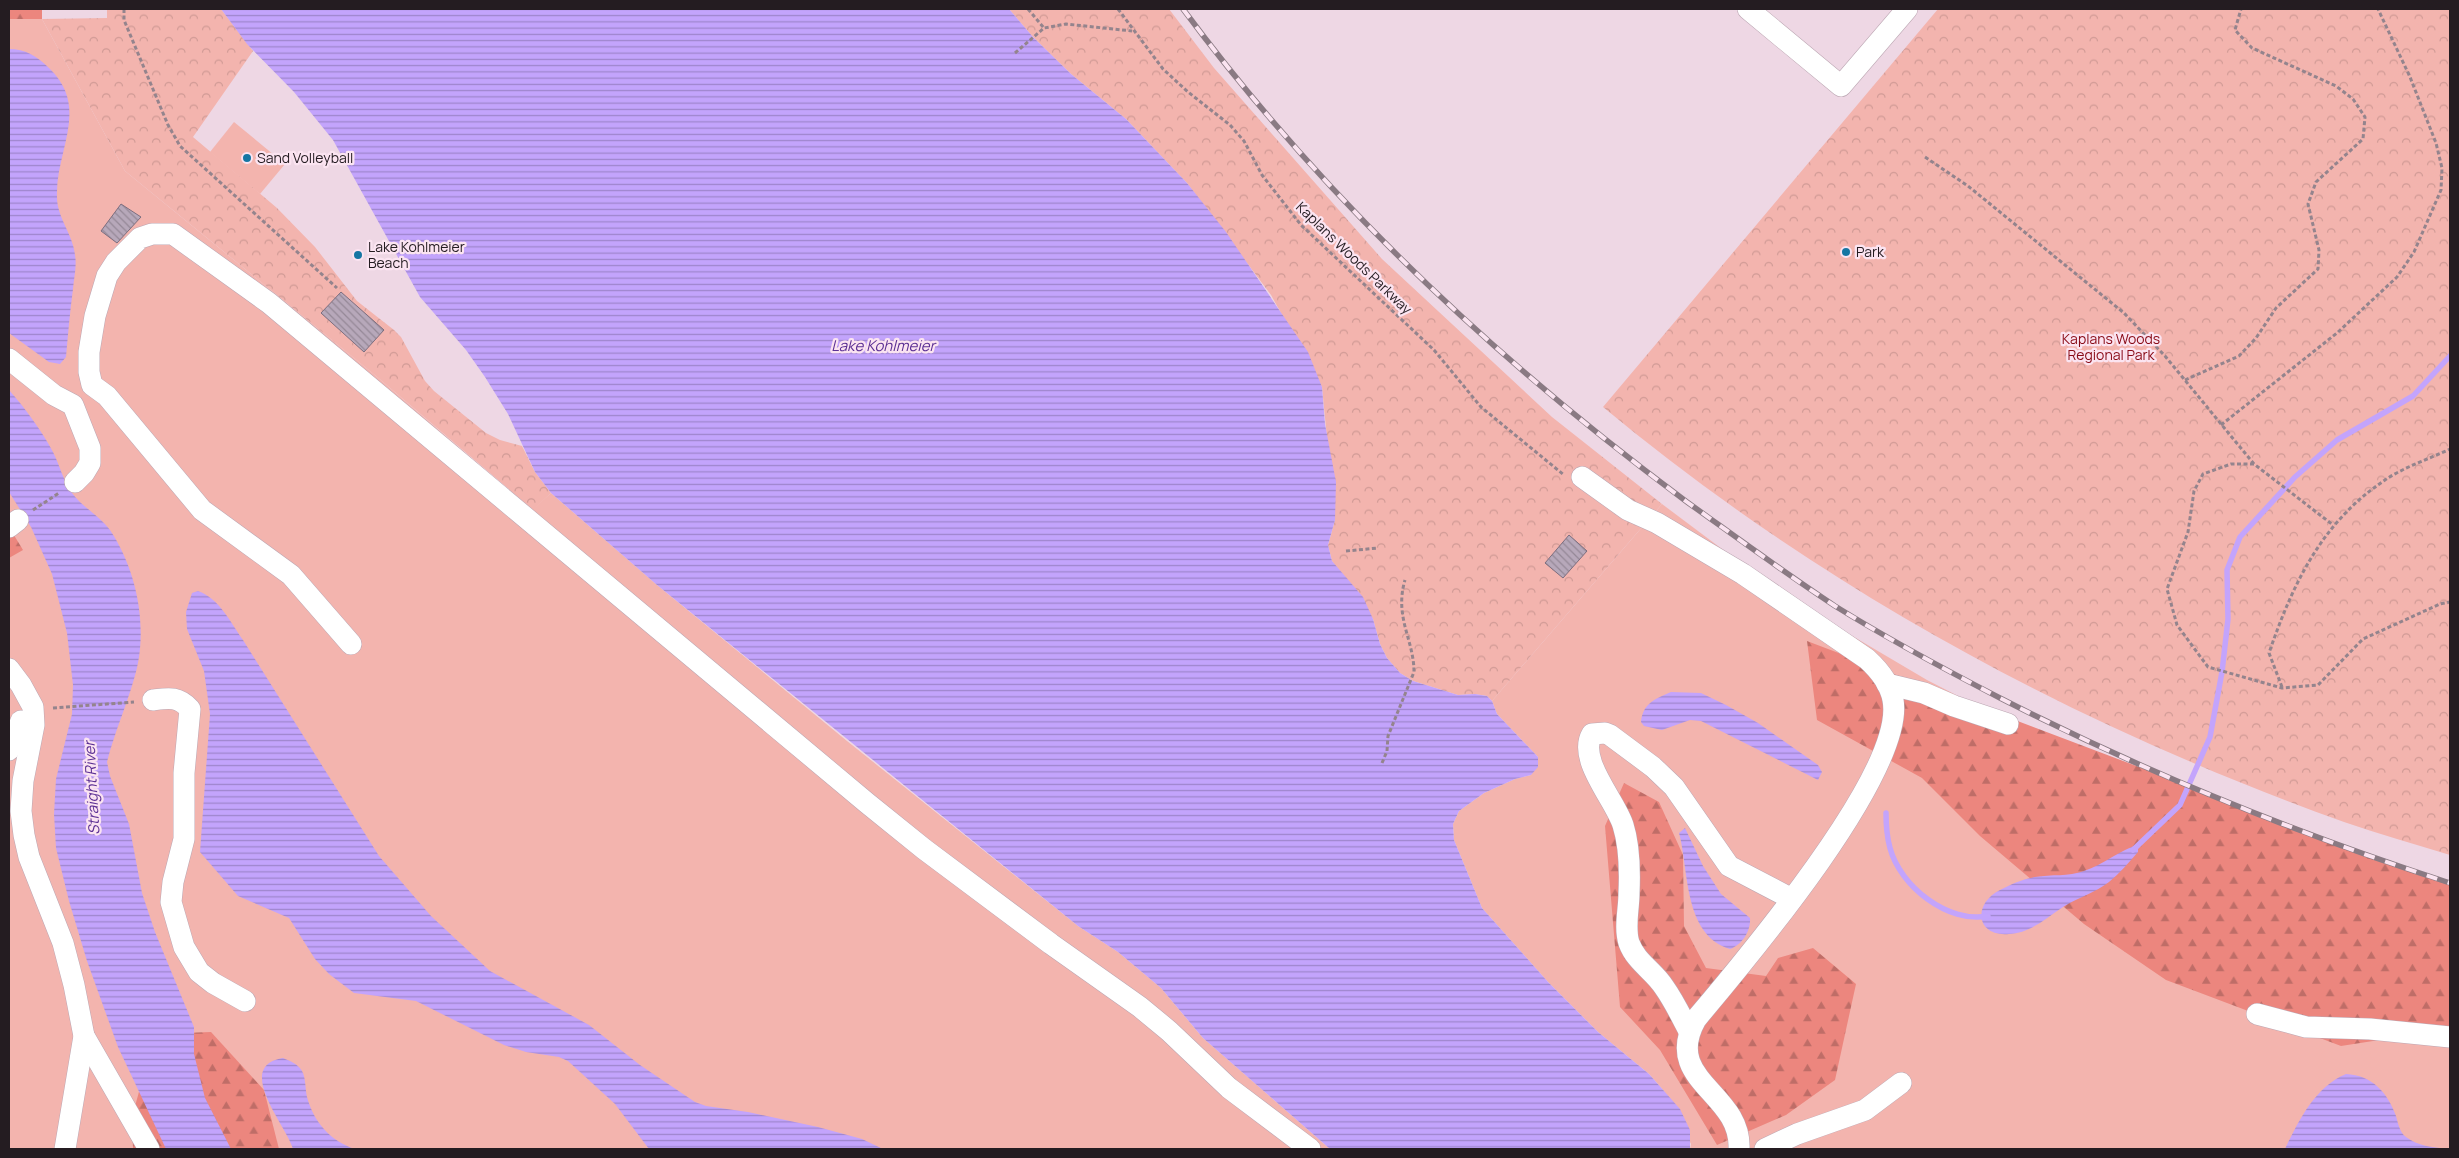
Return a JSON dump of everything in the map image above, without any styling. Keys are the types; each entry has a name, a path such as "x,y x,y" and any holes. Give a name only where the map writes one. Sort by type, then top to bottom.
{"street":[{"path":"1748,9 1841,86 1907,9"},
{"path":"352,644 331,618 291,576 202,510 107,396 92,385 89,372 89,352 98,302 107,276 116,262 140,238 163,233 173,234 184,240 306,334 881,814 1043,939 1140,1007 1169,1031 1229,1088 1310,1149"},
{"path":"9,359 54,395 73,405 90,448 90,462 84,474 75,482"},
{"path":"73,405 92,385"},
{"path":"1575,478 1743,574 1850,646 1878,670 1887,684 1893,700 1893,720 1888,742 1861,798 1792,899 1689,1030 1687,1050 1692,1070 1734,1119 1740,1139 1739,1149"},
{"path":"9,668 33,707 34,725 23,781 21,811 29,857 63,943 74,984 84,1036 149,1149"},
{"path":"1887,684 1924,693 1954,706 2008,724"},
{"path":"153,700 174,697 183,701 190,710 184,773 184,839 173,882 171,902 176,926 184,947 199,972 213,983 245,1001"},
{"path":"9,750 21,721"},
{"path":"1689,1030 1665,988 1639,961 1629,942 1626,931 1629,862 1626,840 1623,824 1592,763 1588,747 1592,734 1605,733 1610,735 1667,779 1688,804 1729,866 1792,899"},
{"path":"2257,1014 2306,1027 2370,1029 2450,1037"},
{"path":"65,1149 84,1036"},
{"path":"1765,1149 1797,1134 1865,1110 1901,1083"}],"path":[{"path":"124,9 124,20 168,125 180,146 337,288"},
{"path":"1028,9 1044,28"},
{"name":"Kaplans Woods Parkway","path":"1118,9 1163,69 1188,92 1230,125 1244,141 1262,175 1302,225 1434,350 1481,407 1575,478"},
{"path":"2185,380 2239,356 2256,338 2276,308 2318,269 2319,250 2308,204 2316,182 2363,139 2365,117 2353,99 2336,86 2252,48 2235,30 2240,9"},
{"path":"2221,425 2337,333 2397,277 2414,252 2441,190 2442,168 2436,143 2410,77 2378,9"},
{"path":"1016,53 1044,28 1066,24 1133,31"},
{"path":"1925,157 1968,186 2124,313 2185,380 2254,464 2333,525"},
{"path":"2282,688 2269,653 2292,593 2311,557 2333,525 2353,504 2386,479 2450,449"},
{"path":"2254,464 2231,464 2203,474 2194,491 2188,532 2167,589 2177,625 2208,667 2282,688 2318,685 2363,639 2440,604 2450,602"},
{"path":"13,524 75,482"},
{"path":"1346,551 1378,548"},
{"path":"1382,763 1387,751 1388,736 1414,672 1414,664 1403,625 1402,592 1405,580"},
{"path":"59,708 153,700"}],"green space":[{"path":"9,9 42,9 42,19 9,19"},
{"path":"107,9 221,9 253,51 193,137 277,208 315,247 357,301 401,337 425,381 434,391 486,433 500,440 522,446 535,472 551,493 533,510 376,376 125,171 42,19 107,18"},
{"path":"1009,9 1169,9 1214,68 1382,259 1552,417 1662,504 1492,701 1487,696 1475,694 1458,695 1413,681 1400,673 1387,658 1380,644 1373,619 1332,561 1328,545 1335,520 1322,387 1271,295 1187,183 1126,119 1071,74 1033,37"},
{"name":"Kaplans Woods Regional Park","path":"1938,9 2450,9 2450,855 2344,822 2244,784 2146,742 2050,696 1955,647 1863,593 1773,535 1687,473 1603,407"},
{"path":"9,19 42,19 125,171 376,376 532,510 551,493 657,585 847,741 1078,926 1118,952 1161,988 1203,1038 1330,1149 9,1149"},
{"name":"Sand Volleyball","path":"234,122 285,164 260,194 210,152"},
{"path":"1662,504 1734,558 1827,621 1927,680 2030,733 2450,899 2450,1149 1690,1149 1691,1144 1664,1091 1649,1074 1598,1032 1548,982 1482,908 1454,840 1453,824 1459,811 1484,793 1515,779 1531,775 1538,757 1497,714 1492,701"},
{"path":"9,527 23,550 9,558"},
{"path":"1807,641 2450,885 2450,1029 2341,1046 2166,980 2084,924 1980,836 1922,778 1817,720"},
{"path":"1624,783 1659,802 1683,855 1684,926 1706,968 1766,976 1778,958 1813,948 1856,984 1835,1080 1786,1115 1717,1145 1660,1050 1620,1007 1605,826"},
{"path":"211,1032 264,1090 279,1149 133,1149 132,1117 155,1034"}],"water":[{"name":"Lake Kohlmeier","path":"221,9 1009,9 1033,37 1071,74 1126,119 1187,183 1226,232 1308,352 1322,387 1325,424 1336,482 1335,520 1328,545 1332,561 1363,597 1387,658 1400,673 1413,681 1458,695 1475,694 1487,696 1492,701 1497,714 1538,757 1538,767 1531,775 1515,779 1484,793 1459,811 1453,824 1454,840 1482,908 1548,982 1598,1032 1649,1074 1680,1109 1690,1130 1690,1149 1330,1149 1203,1038 1161,988 1118,952 1078,926 657,585 551,493 535,472 508,414 485,377 466,350 420,297 333,140 294,92 247,44"},
{"path":"9,49 26,52 49,68 61,83 68,98 68,130 58,180 57,197 60,212 74,247 76,263 66,357 60,364 49,362 9,333"},
{"name":"Straight River","path":"9,390 44,436 72,493 110,530 120,546 134,583 138,602 141,641 138,661 131,689 107,762 110,776 129,824 142,893 155,932 194,1027 194,1054 205,1098 231,1149 166,1149 118,1047 87,961 69,901 56,848 54,814 56,779 72,714 73,685 67,633 52,574 31,527 9,492"},
{"path":"198,591 212,599 229,619 379,856 431,916 490,971 589,1025 640,1065 695,1102 706,1106 748,1112 818,1127 862,1139 883,1149 649,1149 615,1104 568,1061 559,1057 526,1052 504,1045 416,1001 354,993 329,974 315,959 289,918 238,896 200,852 210,714 204,671 187,629 186,612 192,593"},
{"path":"1671,692 1701,693 1758,723 1818,765 1822,772 1818,780 1701,721 1690,720 1662,730 1644,726 1641,722 1647,706"},
{"path":"1685,828 1703,866 1721,894 1750,918 1749,928 1745,937 1730,949 1715,941 1704,930 1696,916 1687,882 1679,833"},
{"path":"2138,845 2138,852 2109,882 2068,904 2031,928 2017,933 1998,934 1984,925 1982,911 1985,903 1991,896 2004,888 2031,878 2084,871"},
{"path":"283,1058 296,1065 302,1071 307,1097 319,1123 331,1136 346,1146 355,1149 293,1149 267,1098 263,1084 263,1072 269,1063"},
{"path":"2346,1074 2364,1078 2384,1093 2406,1137 2420,1144 2447,1149 2285,1149 2302,1116 2317,1096 2325,1087"}],"building":[{"path":"121,204 141,217 117,243 101,231"},
{"path":"341,292 384,330 364,352 321,313"},
{"path":"1569,535 1587,551 1563,578 1545,563"}],"waterway":[{"path":"2133,850 2180,805 2210,737 2222,672 2228,619 2227,570 2240,537 2295,477 2337,440 2413,396 2450,356"},
{"path":"1886,813 1890,848 1895,862 1915,888 1942,908 1957,914 1973,917 1988,916"}],"railway":[{"path":"1183,9 1237,79 1294,146 1354,211 1481,334 1617,448 1687,502 1798,581 1835,606 1937,665 2000,698 2110,751 2165,776 2278,822 2450,883"}],"place":[{"name":"Sand Volleyball","path":"247,158"},
{"name":"Park","path":"1846,252"},
{"name":"Lake Kohlmeier Beach","path":"358,255"}]}
